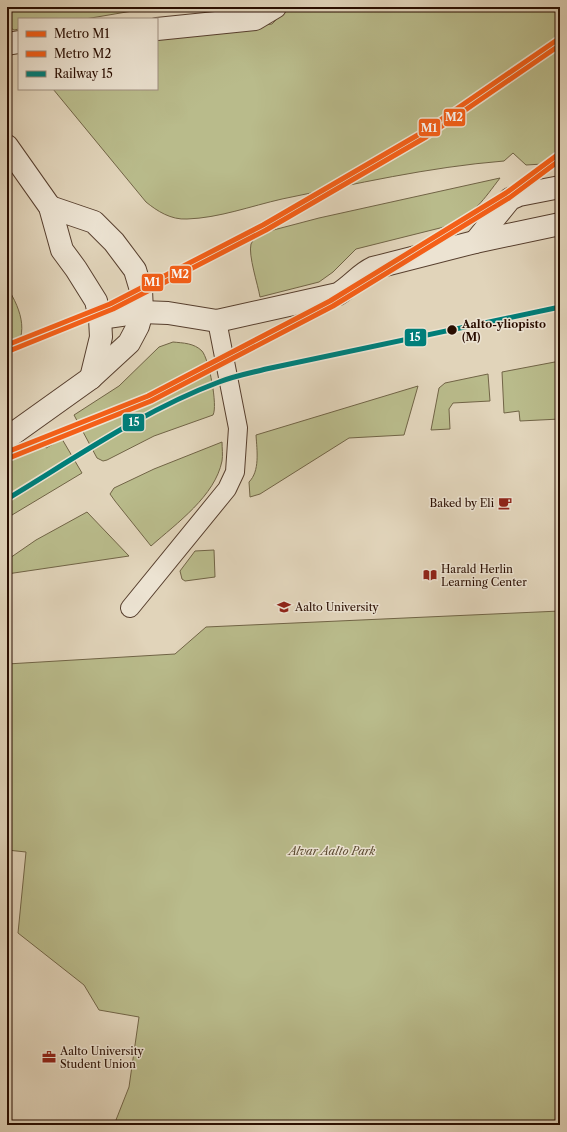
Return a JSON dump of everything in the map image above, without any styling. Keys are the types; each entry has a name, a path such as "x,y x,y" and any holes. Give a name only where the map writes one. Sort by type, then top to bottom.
{"street":[{"path":"158,29 255,19 275,7"},
{"path":"7,44 18,42"},
{"path":"7,146 50,207 62,250 76,268 96,301 100,318 101,337 91,378"},
{"path":"475,242 510,200 519,195 560,187"},
{"path":"7,438 91,378 129,343 138,326 142,312 141,290 135,270 114,242 94,222 50,207"},
{"path":"100,318 142,312 168,313 216,321 338,294 373,268 475,242 560,224"}],"lane":[{"path":"130,608 227,490 235,472 238,428 216,321"}],"green space":[{"path":"7,7 156,7 91,18 18,18 18,29 14,30 7,26"},
{"path":"289,7 560,7 560,163 526,165 513,153 504,161 448,167 392,177 282,199 223,214 181,219 165,214 146,202 54,90 158,90 158,39 272,24"},
{"path":"500,178 478,206 457,222 448,226 356,249 333,272 319,282 260,297 250,249 253,241 262,233 319,218"},
{"path":"7,287 17,305 22,324 22,333 15,351 7,359"},
{"path":"173,342 196,346 205,356 214,393 213,415 154,436 107,460 103,461 97,458 74,415 119,386 159,347"},
{"path":"560,361 560,419 520,421 519,411 504,413 502,372"},
{"path":"488,374 490,401 453,403 449,409 450,429 431,430 439,388 445,383"},
{"path":"418,386 404,435 349,438 260,494 250,497 249,482 255,472 257,460 256,435"},
{"path":"39,438 46,448 62,439 82,473 7,518 7,459"},
{"path":"222,442 222,461 212,486 194,508 151,546 110,494 114,488 154,469"},
{"path":"87,512 129,556 7,574 7,560 36,540"},
{"path":"214,550 215,577 185,581 182,579 180,571 195,551"},
{"name":"Alvar Aalto Park","path":"560,611 560,1125 114,1125 129,1087 139,1017 99,1010 84,985 18,933 26,852 7,850 7,664 175,654 206,627"}],"metro line":[{"name":"M1","path":"7,345 110,304 263,225 423,132 560,38"},
{"name":"M2","path":"9,351 113,309 266,230 426,137 560,45"},
{"name":"M1","path":"7,452 148,396 330,301 506,193 560,153"},
{"name":"M2","path":"9,458 151,401 333,306 509,198 560,160"}],"rail line":[{"name":"15","path":"7,499 84,451 164,406 191,393 225,380 266,369 560,307"}],"place":[{"name":"Aalto-yliopisto (M)","path":"452,330"},
{"name":"Baked by Eli","path":"505,503"},
{"name":"Harald Herlin Learning Center","path":"430,575"},
{"name":"Aalto University","path":"284,607"},
{"name":"Aalto University Student Union","path":"49,1057"}]}
